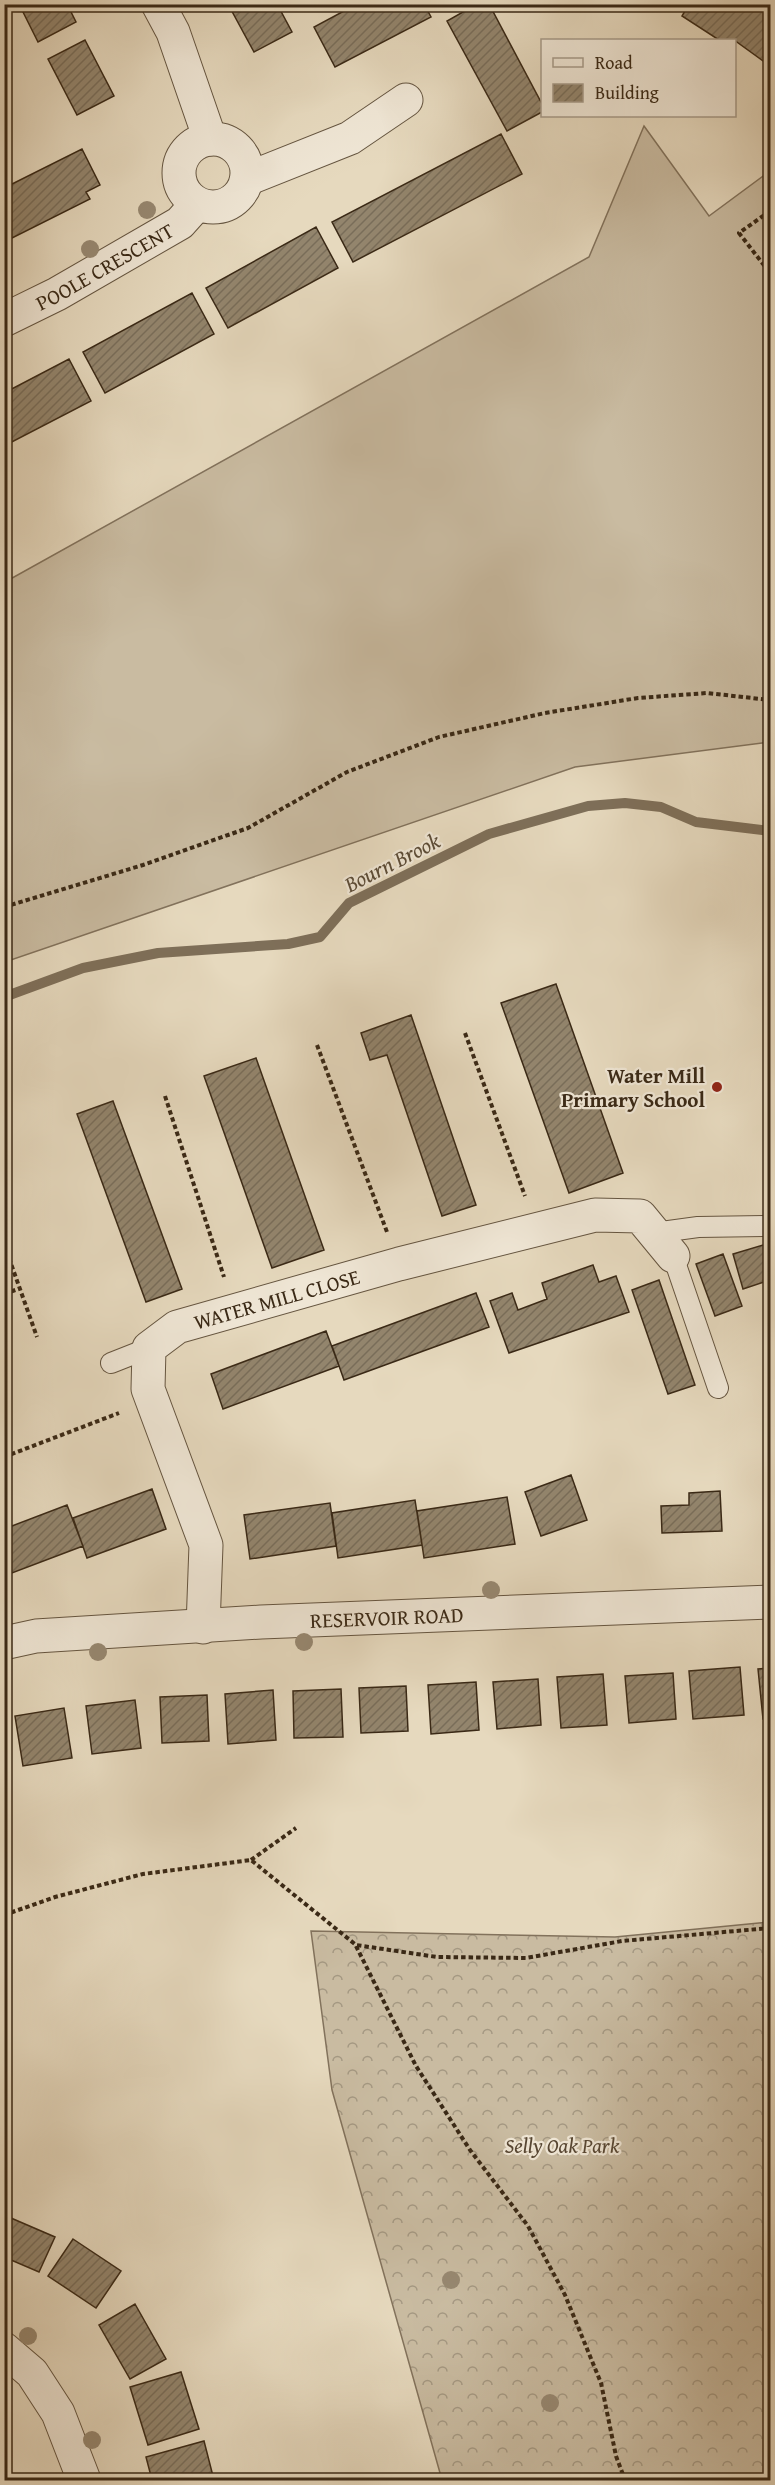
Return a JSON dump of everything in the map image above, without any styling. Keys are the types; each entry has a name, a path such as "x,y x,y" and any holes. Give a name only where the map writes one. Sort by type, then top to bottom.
{"street":[{"path":"158,4 173,32 210,139"},
{"path":"247,179 350,138 406,100"},
{"path":"210,139 222,140 238,150 247,166 247,179 244,189 228,204 208,207 197,204 182,188 178,167 189,148 210,139"},
{"name":"POOLE CRESCENT","path":"4,320 57,294 180,223 197,204"},
{"name":"WATER MILL CLOSE","path":"149,1348 177,1327 235,1309 399,1264 595,1215 640,1216 663,1245"},
{"path":"149,1348 148,1389 206,1545 203,1627"},
{"name":"RESERVOIR ROAD","path":"4,1643 36,1636 261,1622 771,1602"},
{"path":"4,2349 32,2373 58,2413 84,2481"}],"lane":[{"path":"718,1388 663,1245 699,1227 771,1226"},
{"path":"111,1363 149,1348"}],"path":[{"path":"771,211 739,233 771,273"},
{"path":"4,907 143,865 248,828 347,772 439,737 545,713 638,698 707,693 771,700"},
{"path":"465,1033 538,1231"},
{"path":"317,1045 399,1264"},
{"path":"165,1096 235,1309"},
{"path":"4,1244 37,1337"},
{"path":"4,1294 21,1288"},
{"path":"4,1457 122,1412"},
{"path":"4,1915 55,1897 143,1874 251,1860 296,1828"},
{"path":"251,1860 356,1946 417,2066 470,2150 528,2226 565,2295 601,2383 616,2456 625,2481"},
{"path":"356,1946 436,1957 525,1958 622,1941 771,1928"}],"green space":[{"path":"644,126 709,216 770,171 770,742 575,767 5,962 5,582 589,257"},
{"name":"Selly Oak Park","path":"770,1922 770,2480 442,2480 332,2090 311,1931 615,1937"}],"building":[{"path":"19,4 67,4 76,22 38,42"},
{"path":"228,4 277,4 292,32 254,52"},
{"path":"357,4 424,4 431,17 335,67 314,27"},
{"path":"477,4 489,4 541,102 541,113 507,131 447,21"},
{"path":"689,4 770,4 770,66 736,41 736,39 717,39 682,16"},
{"path":"85,40 114,96 77,115 48,59"},
{"path":"501,134 522,174 353,262 332,222"},
{"path":"82,149 100,185 86,192 90,199 4,242 4,188"},
{"path":"316,227 338,268 228,328 206,288"},
{"path":"192,293 214,334 105,393 83,352"},
{"path":"69,359 91,401 4,446 4,393"},
{"path":"556,984 623,1173 569,1193 501,1003"},
{"path":"411,1015 476,1205 442,1216 387,1055 370,1060 361,1033"},
{"path":"256,1058 324,1250 272,1268 204,1076"},
{"path":"113,1101 182,1289 146,1302 77,1114"},
{"path":"770,1243 770,1280 743,1289 733,1254"},
{"path":"723,1254 742,1306 715,1316 696,1264"},
{"path":"593,1265 599,1282 616,1276 629,1312 509,1353 490,1301 512,1293 518,1310 547,1299 542,1283"},
{"path":"659,1280 695,1385 668,1394 632,1290"},
{"path":"476,1293 489,1327 344,1380 332,1346"},
{"path":"326,1331 339,1366 223,1409 211,1374"},
{"path":"571,1475 587,1520 541,1536 525,1492"},
{"path":"770,1481 770,1529 768,1529 765,1482"},
{"path":"152,1489 166,1529 87,1558 73,1518"},
{"path":"720,1491 722,1531 662,1533 661,1506 689,1505 689,1493"},
{"path":"507,1497 515,1544 424,1558 417,1511"},
{"path":"415,1500 422,1545 338,1558 332,1513"},
{"path":"330,1503 336,1546 250,1559 244,1515"},
{"path":"67,1505 83,1546 4,1576 4,1529"},
{"path":"740,1667 744,1715 693,1719 689,1671"},
{"path":"770,1668 770,1719 763,1719 758,1669"},
{"path":"673,1673 676,1719 629,1723 625,1676"},
{"path":"603,1674 607,1725 561,1728 557,1677"},
{"path":"538,1679 541,1725 497,1729 493,1682"},
{"path":"476,1682 479,1730 431,1734 428,1685"},
{"path":"406,1686 408,1731 361,1733 359,1688"},
{"path":"341,1689 343,1737 294,1738 293,1691"},
{"path":"273,1690 276,1740 228,1744 225,1694"},
{"path":"207,1695 209,1741 162,1743 160,1697"},
{"path":"135,1700 141,1748 92,1754 86,1706"},
{"path":"64,1708 72,1758 23,1766 15,1716"},
{"path":"4,2215 55,2237 39,2272 4,2257"},
{"path":"73,2239 121,2271 96,2308 48,2276"},
{"path":"135,2304 166,2359 130,2379 99,2325"},
{"path":"181,2372 199,2429 148,2445 130,2387"},
{"path":"204,2441 214,2480 152,2480 146,2457"}],"waterway":[{"name":"Bourn Brook","path":"4,997 83,968 158,953 288,944 320,937 349,903 489,834 588,806 625,803 661,807 696,822 770,831"}],"place":[{"name":"Water Mill Primary School","path":"717,1087"}]}
